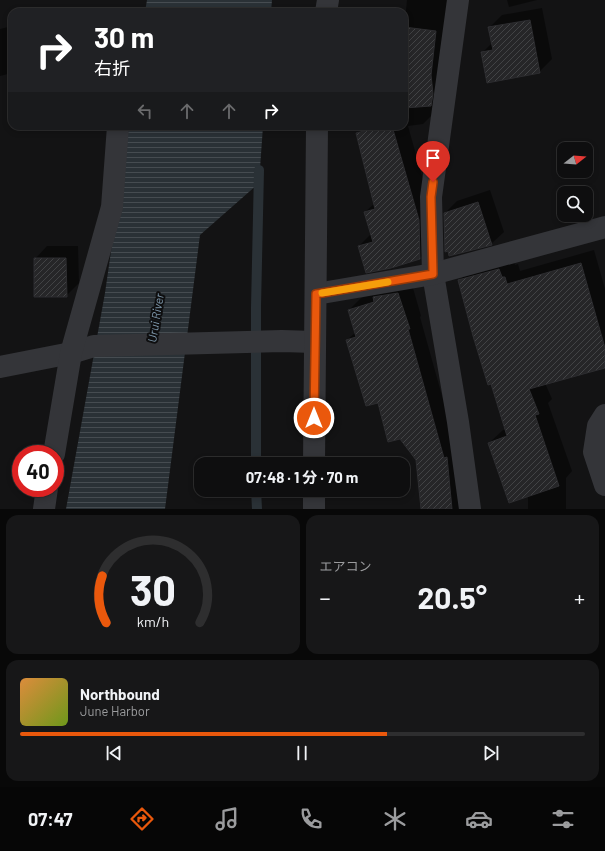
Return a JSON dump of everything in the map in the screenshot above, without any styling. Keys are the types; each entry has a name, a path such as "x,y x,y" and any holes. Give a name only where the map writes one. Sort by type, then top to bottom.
{"street":[{"path":"458,0 431,197 433,274 458,422 470,509"},
{"path":"56,445 72,353 112,207 118,130"},
{"path":"314,457 317,130"},
{"path":"316,294 433,274 605,227"},
{"path":"0,368 72,353 94,346 282,341 314,342"},
{"path":"605,415 598,426 594,452 605,485"},
{"path":"44,509 46,497"},
{"path":"314,497 314,509"}],"water":[{"path":"147,0 272,0 271,8 146,8"},
{"name":"Urui River","path":"128,130 263,130 259,183 200,235 165,509 66,509 105,293"}],"building":[{"path":"530,20 540,73 487,83 481,52 493,50 488,27"},
{"path":"408,28 436,31 431,75 433,94 431,106 408,108"},
{"path":"368,130 393,130 419,220 420,259 391,268 366,273 358,246 373,242 364,212 375,209 356,133"},
{"path":"478,202 492,245 449,256 448,251 445,252 444,213"},
{"path":"34,258 66,258 67,297 34,297"},
{"path":"581,263 605,348 605,368 529,389 539,414 535,415 559,486 509,503 488,443 507,436 491,384 488,385 458,280 499,269 502,277 505,277 507,284"},
{"path":"398,293 410,329 408,329 444,458 447,457 452,509 421,509 416,460 400,439 388,442 378,403 366,406 346,340 356,337 348,310 374,302 373,297"}],"waterway":[{"path":"256,457 256,307 259,170"},
{"path":"256,497 257,509"}],"slow traffic":[{"path":"322,293 388,282"}],"route":[{"path":"314,418 314,342 316,294 433,274 431,197 433,182"}]}
